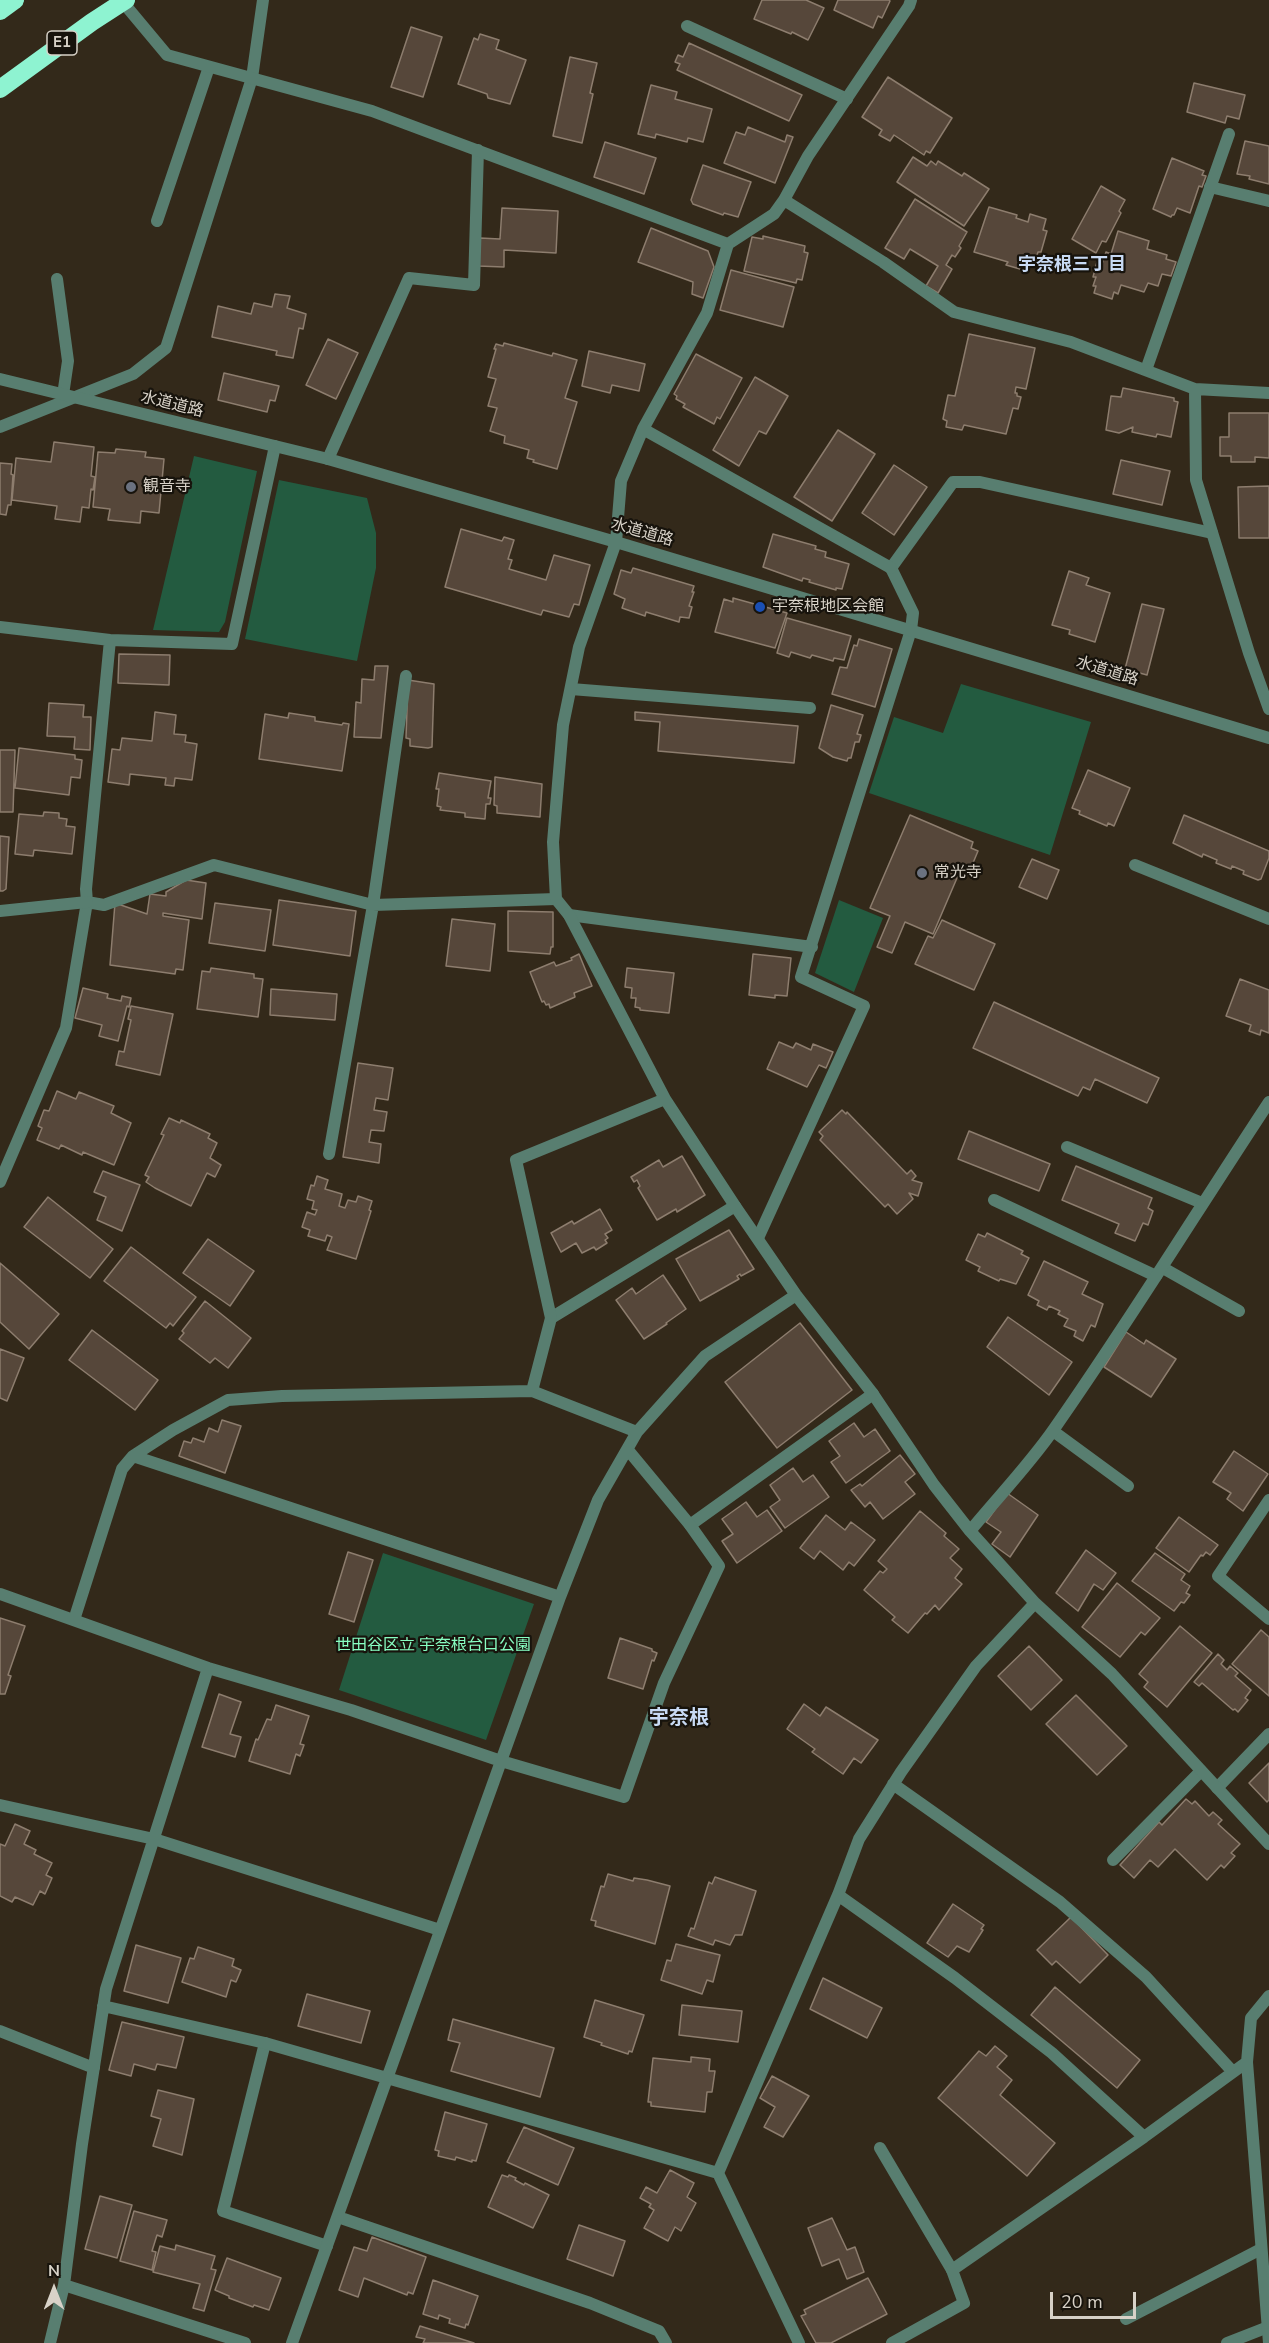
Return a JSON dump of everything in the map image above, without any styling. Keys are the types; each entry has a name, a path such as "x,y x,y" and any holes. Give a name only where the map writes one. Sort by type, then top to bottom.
{"highway":[{"path":"0,11 15,0"},
{"name":"E1","path":"0,89 124,0"}],"street":[{"path":"124,0 167,55 372,111 728,244"},
{"path":"0,427 68,396 133,374 166,348 252,78 262,0"},
{"path":"911,0 808,156 774,214 728,244 707,313 643,429 621,481 615,542 579,646 563,725 553,842 556,900 569,915 665,1099 796,1295 873,1394 934,1485 970,1531 1035,1604 1112,1674 1269,1845"},
{"path":"687,26 847,99"},
{"path":"157,221 210,67"},
{"path":"1146,370 1229,134"},
{"path":"328,459 409,278 474,285 478,150"},
{"path":"1210,187 1269,201"},
{"path":"784,200 883,262 954,312 1071,342 1195,389 1269,393"},
{"path":"57,279 68,361 68,396"},
{"name":"水道道路","path":"0,379 328,459 615,542 1269,738"},
{"path":"1195,389 1196,480 1249,653 1269,709"},
{"path":"643,429 891,568 913,613 911,630 801,977 864,1006 758,1238"},
{"path":"0,627 110,640 232,644 275,447"},
{"path":"891,568 953,482 980,482 1212,533"},
{"path":"0,1182 66,1028 87,902 86,890 110,640"},
{"path":"329,1154 373,905 406,676"},
{"path":"571,689 810,708"},
{"path":"0,911 87,902 105,905 214,865 373,905 556,900"},
{"path":"1135,865 1269,919"},
{"path":"569,915 812,947"},
{"path":"531,1391 551,1318 516,1160 665,1099"},
{"path":"970,1531 1053,1431 1269,1102"},
{"path":"1067,1147 1202,1203"},
{"path":"994,1200 1159,1272 1239,1311"},
{"path":"551,1318 735,1206"},
{"path":"292,2343 560,1597 598,1500 636,1432 705,1356 796,1295"},
{"path":"74,1620 122,1469 133,1456 204,1412 228,1400 282,1396 531,1391 636,1432"},
{"path":"690,1525 873,1394"},
{"path":"1053,1431 1128,1486"},
{"path":"0,1594 208,1668 351,1710 501,1761 624,1797 664,1683 719,1566 690,1525 628,1450"},
{"path":"133,1456 560,1597"},
{"path":"1269,1500 1218,1576 1269,1619"},
{"path":"718,2173 838,1895 859,1839 893,1784 976,1666 1035,1604"},
{"path":"50,2343 64,2285 103,2006 208,1668"},
{"path":"1217,1788 1269,1734"},
{"path":"1113,1860 1201,1771"},
{"path":"893,1784 1060,1902 1146,1977 1233,2072"},
{"path":"0,1804 154,1839 440,1930"},
{"path":"838,1895 955,1978 1052,2053 1144,2137"},
{"path":"1269,1996 1251,2018 1248,2062 1269,2343"},
{"path":"103,2006 266,2043 718,2173 799,2343"},
{"path":"0,2031 94,2068"},
{"path":"266,2043 223,2211 327,2246"},
{"path":"952,2270 1248,2062"},
{"path":"880,2148 952,2270 964,2303 892,2343"},
{"path":"338,2217 590,2303 659,2331 666,2343"},
{"path":"1126,2319 1261,2249"},
{"path":"64,2285 245,2343"},
{"path":"1227,2343 1268,2326"}],"green space":[{"path":"194,456 257,471 225,622 219,632 153,630"},
{"path":"279,480 367,498 376,533 376,568 357,661 245,639"},
{"path":"961,684 1091,722 1050,855 869,793 894,717 943,733"},
{"path":"839,900 883,918 854,992 815,973"},
{"name":"世田谷区立 宇奈根台口公園","path":"383,1553 534,1604 486,1740 339,1690"}],"building":[{"path":"762,0 806,0 824,8 808,40 754,19"},
{"path":"838,0 890,1 882,18 878,16 873,28 834,10"},
{"path":"411,27 442,37 423,97 391,87"},
{"path":"480,34 499,40 496,49 526,60 510,104 488,98 487,94 458,84 474,38 478,40"},
{"path":"689,43 802,95 789,121 677,70 680,64 675,62 678,55 683,57"},
{"path":"570,57 597,63 582,143 553,136"},
{"path":"888,77 952,118 930,153 926,151 924,155 894,135 890,141 879,135 882,130 862,117"},
{"path":"1194,83 1245,95 1239,119 1227,116 1225,123 1187,112"},
{"path":"651,85 677,92 675,99 712,109 703,142 688,138 687,142 656,134 655,138 638,134"},
{"path":"748,127 785,142 787,135 793,137 775,183 724,163 736,132 745,135"},
{"path":"1245,141 1269,146 1269,184 1249,179 1250,176 1237,174"},
{"path":"605,142 656,158 644,194 594,177"},
{"path":"913,157 927,166 931,161 936,165 938,161 962,176 964,173 989,189 964,226 897,182"},
{"path":"1172,158 1204,171 1202,175 1206,176 1202,187 1199,186 1190,213 1177,208 1171,217 1153,209"},
{"path":"703,165 751,182 738,217 724,213 723,215 693,204 691,200"},
{"path":"1101,186 1125,200 1106,242 1102,241 1096,253 1072,239"},
{"path":"915,199 967,232 959,246 961,248 955,257 952,255 946,265 952,269 938,293 926,286 938,266 910,249 904,259 885,248"},
{"path":"989,207 1017,215 1016,218 1028,222 1030,214 1046,219 1043,230 1047,231 1041,252 1038,252 1035,262 1030,260 1027,271 1006,265 1008,262 974,252"},
{"path":"502,208 558,211 556,253 504,250 504,267 478,266 480,238 500,239"},
{"path":"651,228 708,251 714,267 703,298 692,294 693,282 638,262"},
{"path":"1118,231 1149,241 1147,249 1167,255 1166,259 1176,262 1171,276 1162,274 1158,286 1148,283 1144,292 1121,285 1118,294 1114,292 1112,299 1094,293 1096,286 1093,286 1096,277 1093,277 1097,262 1102,264 1106,252 1111,254"},
{"path":"763,236 805,246 804,252 808,253 802,280 797,279 796,283 744,271 752,237 763,239"},
{"path":"731,270 794,287 783,327 720,310"},
{"path":"275,294 290,296 287,308 306,314 303,329 299,328 293,358 276,355 277,351 212,337 218,306 251,314 254,303 272,307"},
{"path":"969,334 1035,348 1026,389 1016,387 1015,393 1021,397 1018,409 1013,408 1006,434 964,425 962,430 946,427 947,421 943,419 948,395 955,396"},
{"path":"328,339 358,353 336,399 306,385"},
{"path":"504,343 577,360 565,398 577,402 557,469 533,462 534,460 527,458 529,450 504,443 505,436 490,431 497,408 488,406 496,379 488,377 496,344 503,346"},
{"path":"589,351 645,364 639,391 612,385 610,393 582,386"},
{"path":"696,354 742,378 720,419 717,417 714,424 683,407 685,404 676,399 677,396 674,394"},
{"path":"224,373 279,386 275,401 270,400 267,412 218,400"},
{"path":"755,377 788,396 766,434 759,431 739,466 713,450"},
{"path":"1123,388 1174,398 1174,401 1178,402 1171,437 1157,434 1156,437 1132,432 1133,427 1119,433 1106,430 1111,396 1121,397"},
{"path":"1229,413 1269,413 1269,458 1255,457 1255,462 1231,462 1231,456 1220,456 1220,437 1229,437"},
{"path":"838,430 875,454 832,521 794,497"},
{"path":"54,442 94,447 91,476 95,477 93,490 91,489 89,508 82,507 80,522 55,519 57,506 12,500 16,458 51,462"},
{"path":"116,449 146,452 145,457 164,459 159,513 141,511 140,523 108,520 110,509 93,507 98,452 115,453"},
{"path":"1121,460 1170,471 1162,505 1113,494"},
{"path":"0,463 12,464 11,505 8,505 6,515 0,514"},
{"path":"894,465 927,487 894,535 862,513"},
{"path":"1269,486 1269,538 1239,538 1238,487"},
{"path":"461,529 502,541 504,537 514,540 508,559 512,560 509,569 546,580 554,555 590,565 579,605 574,604 569,617 543,610 541,615 445,587"},
{"path":"773,534 816,546 815,549 826,552 825,557 849,564 842,589 836,588 836,590 803,578 802,581 763,567"},
{"path":"633,568 694,586 689,606 692,607 689,618 680,617 679,622 646,612 645,616 622,608 625,599 614,594 621,570 631,573"},
{"path":"1069,571 1089,578 1086,585 1110,593 1095,642 1069,634 1070,630 1052,625"},
{"path":"733,598 787,613 775,648 715,632 724,599 733,602"},
{"path":"1142,604 1164,609 1147,675 1125,669"},
{"path":"787,618 851,636 844,660 834,658 833,661 812,655 810,658 791,652 789,657 777,653"},
{"path":"859,639 892,649 875,707 832,694 840,667 847,668 854,645 857,646"},
{"path":"119,654 170,655 169,685 118,683"},
{"path":"375,666 388,666 381,738 354,737 356,702 361,703 362,679 374,680"},
{"path":"408,680 434,684 432,747 410,746 410,739 406,738"},
{"path":"49,703 84,705 83,717 91,717 90,750 74,749 75,737 47,736"},
{"path":"831,705 863,715 857,734 861,735 859,742 855,742 851,758 847,761 833,757 819,748"},
{"path":"155,712 176,715 174,734 186,735 185,742 197,744 192,780 175,778 174,786 165,785 166,778 130,774 129,785 108,782 112,749 120,750 122,738 152,741"},
{"path":"635,712 798,726 794,763 658,751 660,722 635,720"},
{"path":"289,713 315,717 315,721 349,724 342,771 259,759 265,714 288,718"},
{"path":"19,748 75,755 75,759 82,760 80,778 71,777 69,795 15,788"},
{"path":"0,750 15,750 13,812 0,812"},
{"path":"1088,770 1130,788 1114,826 1108,823 1107,826 1079,814 1080,811 1072,808"},
{"path":"439,773 491,781 488,798 491,798 490,804 486,804 485,819 465,817 465,813 440,810 441,807 437,806 439,789 436,789"},
{"path":"495,777 542,784 540,817 497,813 497,806 494,805"},
{"path":"44,812 59,813 59,818 67,819 66,826 75,827 72,854 34,850 33,856 15,854 19,814 43,816"},
{"path":"910,815 973,842 971,848 978,851 968,875 960,871 933,934 905,922 892,953 877,947 890,916 870,908"},
{"path":"1184,815 1269,851 1269,858 1261,879 1243,874 1244,871 1232,866 1231,869 1216,863 1217,860 1203,854 1202,857 1173,843"},
{"path":"0,836 9,837 6,889 3,891 0,891"},
{"path":"1032,859 1059,870 1047,899 1019,887"},
{"path":"186,880 206,883 202,919 163,913 163,916 189,920 183,970 176,969 175,974 110,965 115,903 147,914 150,894 166,896 166,892"},
{"path":"279,900 356,911 350,956 273,945"},
{"path":"215,903 271,910 265,951 209,943"},
{"path":"508,911 553,912 553,947 551,947 550,954 508,951"},
{"path":"452,919 495,924 490,971 446,966"},
{"path":"942,920 995,944 974,990 915,964 928,936 933,938"},
{"path":"579,954 592,986 574,993 575,997 550,1008 549,1004 542,1002 530,972 554,962 556,966 572,960 571,958"},
{"path":"753,954 791,958 787,996 775,995 775,998 749,995"},
{"path":"211,968 254,974 254,978 263,979 258,1017 197,1009 202,971 210,972"},
{"path":"627,968 674,973 669,1013 640,1010 635,1007 636,998 631,998 632,988 625,987"},
{"path":"1240,979 1269,990 1269,1033 1261,1030 1260,1035 1249,1031 1251,1025 1226,1016"},
{"path":"83,988 108,994 107,998 121,1001 122,996 131,998 118,1041 99,1036 102,1025 75,1018"},
{"path":"271,989 337,994 335,1020 270,1015"},
{"path":"994,1002 1159,1078 1147,1103 1095,1079 1090,1090 1083,1087 1078,1096 973,1048"},
{"path":"131,1006 173,1014 160,1075 116,1065 119,1051 124,1052 131,1020 128,1019"},
{"path":"779,1042 793,1048 796,1043 811,1050 813,1044 833,1052 826,1068 819,1065 807,1087 767,1069"},
{"path":"358,1063 393,1068 388,1100 376,1098 374,1110 387,1112 384,1131 371,1130 369,1142 381,1144 379,1163 343,1157"},
{"path":"57,1091 76,1099 79,1092 114,1106 111,1113 131,1123 114,1165 83,1152 82,1155 61,1145 59,1149 37,1140 42,1128 38,1126 44,1110 49,1111"},
{"path":"842,1110 846,1114 847,1112 907,1174 911,1170 916,1176 912,1180 922,1183 918,1196 909,1193 913,1199 897,1214 888,1204 885,1207 820,1140 823,1136 819,1132"},
{"path":"169,1118 180,1123 181,1120 210,1134 208,1138 217,1143 210,1158 221,1165 215,1177 207,1173 191,1206 146,1182 149,1177 145,1175 164,1135 161,1134"},
{"path":"969,1131 1050,1164 1039,1191 958,1159"},
{"path":"682,1156 705,1195 677,1212 676,1209 657,1220 638,1188 640,1186 637,1180 634,1182 631,1177 659,1160 663,1167"},
{"path":"1076,1166 1152,1198 1148,1208 1153,1211 1148,1225 1143,1223 1135,1241 1115,1233 1119,1224 1062,1200"},
{"path":"103,1171 140,1185 122,1231 97,1220 106,1197 94,1192"},
{"path":"317,1176 328,1180 325,1189 342,1194 339,1206 345,1208 348,1200 356,1202 358,1196 372,1201 356,1259 327,1250 332,1237 327,1235 325,1241 308,1236 310,1230 302,1227 307,1212 315,1215 317,1210 312,1209 314,1201 307,1199 311,1185 314,1186"},
{"path":"48,1197 113,1249 90,1278 24,1227"},
{"path":"600,1209 612,1230 605,1234 608,1238 605,1240 607,1243 596,1250 594,1247 582,1253 576,1243 561,1252 551,1233 572,1221 574,1224"},
{"path":"729,1230 754,1269 741,1276 740,1274 737,1276 739,1279 700,1301 676,1259"},
{"path":"987,1233 1023,1251 1021,1254 1029,1258 1016,1284 1000,1279 999,1281 978,1271 980,1267 966,1260 978,1234 985,1237"},
{"path":"208,1239 254,1271 230,1306 183,1273"},
{"path":"131,1247 196,1297 173,1326 170,1323 166,1328 104,1281"},
{"path":"1044,1261 1088,1282 1082,1294 1103,1304 1095,1327 1091,1325 1083,1341 1074,1336 1076,1331 1064,1326 1068,1319 1058,1314 1060,1311 1049,1306 1047,1310 1037,1305 1039,1301 1028,1295"},
{"path":"0,1263 59,1314 29,1349 0,1322"},
{"path":"663,1275 686,1309 644,1339 616,1300 632,1288 636,1294"},
{"path":"205,1301 251,1338 228,1368 215,1358 210,1363 179,1339 184,1333 182,1331"},
{"path":"1008,1317 1072,1362 1049,1395 987,1347"},
{"path":"800,1323 852,1390 777,1448 725,1382"},
{"path":"92,1330 158,1380 135,1410 69,1360"},
{"path":"1126,1332 1144,1344 1146,1340 1176,1359 1151,1397 1104,1367"},
{"path":"0,1349 24,1358 7,1401 0,1398"},
{"path":"222,1420 241,1426 225,1473 179,1456 184,1441 191,1443 193,1438 204,1442 209,1428 218,1432"},
{"path":"854,1423 864,1437 875,1429 890,1451 846,1483 831,1462 840,1456 829,1441"},
{"path":"1234,1451 1268,1474 1243,1511 1227,1499 1231,1493 1213,1482"},
{"path":"900,1455 915,1474 905,1482 915,1494 883,1519 870,1502 865,1507 851,1490 860,1484 862,1486"},
{"path":"793,1468 803,1482 813,1475 829,1497 785,1528 770,1507 780,1500 770,1485"},
{"path":"1007,1493 1038,1515 1010,1557 992,1544 1001,1532 986,1522"},
{"path":"746,1502 757,1517 767,1510 782,1531 737,1563 722,1541 733,1534 722,1519"},
{"path":"920,1511 946,1533 944,1536 959,1549 950,1558 962,1569 955,1578 962,1584 939,1610 935,1605 908,1633 892,1620 895,1617 864,1590 880,1571 883,1573 887,1569 878,1561"},
{"path":"826,1515 845,1530 851,1522 875,1540 854,1566 849,1562 843,1570 820,1551 814,1559 800,1548"},
{"path":"1179,1517 1218,1545 1210,1555 1206,1552 1203,1556 1201,1555 1189,1572 1156,1548"},
{"path":"1086,1550 1116,1573 1103,1590 1094,1584 1078,1611 1056,1593"},
{"path":"348,1552 373,1560 354,1622 329,1614"},
{"path":"1155,1553 1185,1574 1181,1580 1190,1586 1186,1593 1190,1595 1174,1611 1132,1581"},
{"path":"1117,1583 1160,1618 1145,1635 1141,1632 1120,1657 1082,1627"},
{"path":"0,1618 25,1626 8,1675 11,1676 5,1694 0,1694"},
{"path":"1180,1626 1212,1653 1167,1707 1144,1687 1148,1682 1139,1674"},
{"path":"1261,1630 1269,1637 1269,1696 1232,1664"},
{"path":"620,1638 652,1649 657,1653 654,1661 652,1660 643,1689 608,1678"},
{"path":"1029,1646 1062,1680 1031,1710 998,1676"},
{"path":"1218,1654 1224,1660 1221,1664 1227,1670 1230,1666 1238,1673 1235,1676 1251,1690 1245,1698 1248,1700 1238,1712 1202,1683 1199,1686 1194,1682"},
{"path":"219,1694 241,1702 230,1734 241,1737 235,1757 202,1747"},
{"path":"1076,1695 1127,1746 1097,1775 1046,1724"},
{"path":"804,1704 820,1716 826,1707 878,1740 861,1763 854,1758 843,1774 812,1752 815,1749 787,1729"},
{"path":"276,1705 309,1716 300,1744 304,1745 300,1756 296,1754 290,1774 249,1761 256,1739 258,1740 267,1719 271,1720"},
{"path":"1269,1763 1269,1800 1267,1802 1249,1783"},
{"path":"1186,1799 1192,1804 1195,1801 1209,1816 1213,1812 1222,1820 1218,1824 1240,1844 1231,1853 1235,1856 1224,1868 1221,1865 1207,1880 1175,1849 1158,1867 1150,1860 1134,1878 1120,1865 1159,1822 1162,1825"},
{"path":"15,1824 30,1831 24,1844 36,1850 34,1854 52,1863 46,1875 52,1878 45,1894 40,1891 33,1905 15,1897 12,1902 0,1896 0,1844 5,1846"},
{"path":"608,1874 633,1881 634,1878 670,1886 655,1944 595,1926 596,1921 591,1920 601,1886 604,1887"},
{"path":"715,1877 756,1891 742,1935 735,1935 730,1945 715,1940 713,1945 688,1936 691,1928 694,1929 709,1882 712,1884"},
{"path":"953,1904 984,1925 969,1952 957,1946 948,1957 927,1943"},
{"path":"1071,1917 1108,1955 1080,1983 1056,1961 1052,1965 1037,1950"},
{"path":"676,1944 720,1955 713,1982 707,1980 702,1994 661,1980 667,1960 671,1961"},
{"path":"136,1945 181,1958 168,2003 124,1991"},
{"path":"198,1947 234,1959 232,1966 241,1970 236,1982 231,1980 226,1997 182,1982 190,1958 194,1959"},
{"path":"823,1978 882,2008 867,2038 810,2009"},
{"path":"1055,1987 1140,2060 1117,2088 1031,2015"},
{"path":"307,1994 370,2011 361,2043 298,2026"},
{"path":"595,2000 644,2015 632,2052 629,2051 628,2054 584,2037"},
{"path":"682,2005 742,2011 738,2042 679,2035"},
{"path":"453,2019 554,2048 540,2097 451,2071 460,2043 448,2040"},
{"path":"122,2022 184,2037 176,2068 157,2064 155,2070 134,2064 131,2076 109,2070"},
{"path":"995,2046 1007,2056 997,2067 1012,2080 1000,2095 1055,2143 1027,2176 938,2098 979,2051 986,2056"},
{"path":"691,2057 710,2059 709,2071 715,2071 712,2092 707,2092 705,2112 651,2106 651,2102 648,2102 653,2058 691,2062"},
{"path":"772,2076 809,2096 783,2137 764,2127 775,2107 760,2098"},
{"path":"158,2090 194,2099 182,2155 153,2146 161,2119 151,2116"},
{"path":"445,2112 487,2124 476,2161 438,2156 439,2151 435,2150"},
{"path":"524,2127 574,2148 558,2185 507,2162"},
{"path":"670,2170 694,2183 687,2197 696,2203 681,2231 675,2227 668,2241 644,2228 654,2210 649,2207 651,2204 640,2198 646,2187 657,2193"},
{"path":"502,2175 508,2177 509,2175 524,2185 525,2183 549,2195 533,2228 488,2207"},
{"path":"100,2196 132,2205 117,2258 85,2249"},
{"path":"134,2211 167,2220 162,2237 157,2235 152,2251 156,2252 152,2270 120,2261"},
{"path":"832,2218 847,2250 855,2247 864,2272 847,2279 839,2259 822,2266 808,2228"},
{"path":"579,2225 625,2241 613,2276 567,2259"},
{"path":"372,2237 426,2257 413,2294 408,2292 407,2295 364,2278 358,2297 339,2290 354,2247 367,2251"},
{"path":"176,2245 215,2256 211,2269 216,2270 204,2311 193,2308 200,2284 153,2272 160,2246 175,2250"},
{"path":"227,2258 281,2278 269,2310 254,2305 253,2307 215,2290"},
{"path":"868,2278 887,2314 831,2343 816,2343 801,2316 806,2314 804,2310"},
{"path":"433,2280 478,2296 465,2328 449,2323 450,2319 439,2315 438,2319 423,2314"},
{"path":"420,2326 474,2343 423,2343 425,2339 416,2337"}],"place":[{"name":"観音寺","path":"131,487"},
{"name":"宇奈根地区会館","path":"760,607"},
{"name":"常光寺","path":"922,873"}],"district":[{"name":"宇奈根三丁目","path":"1072,266"},
{"name":"宇奈根","path":"679,1719"}]}
